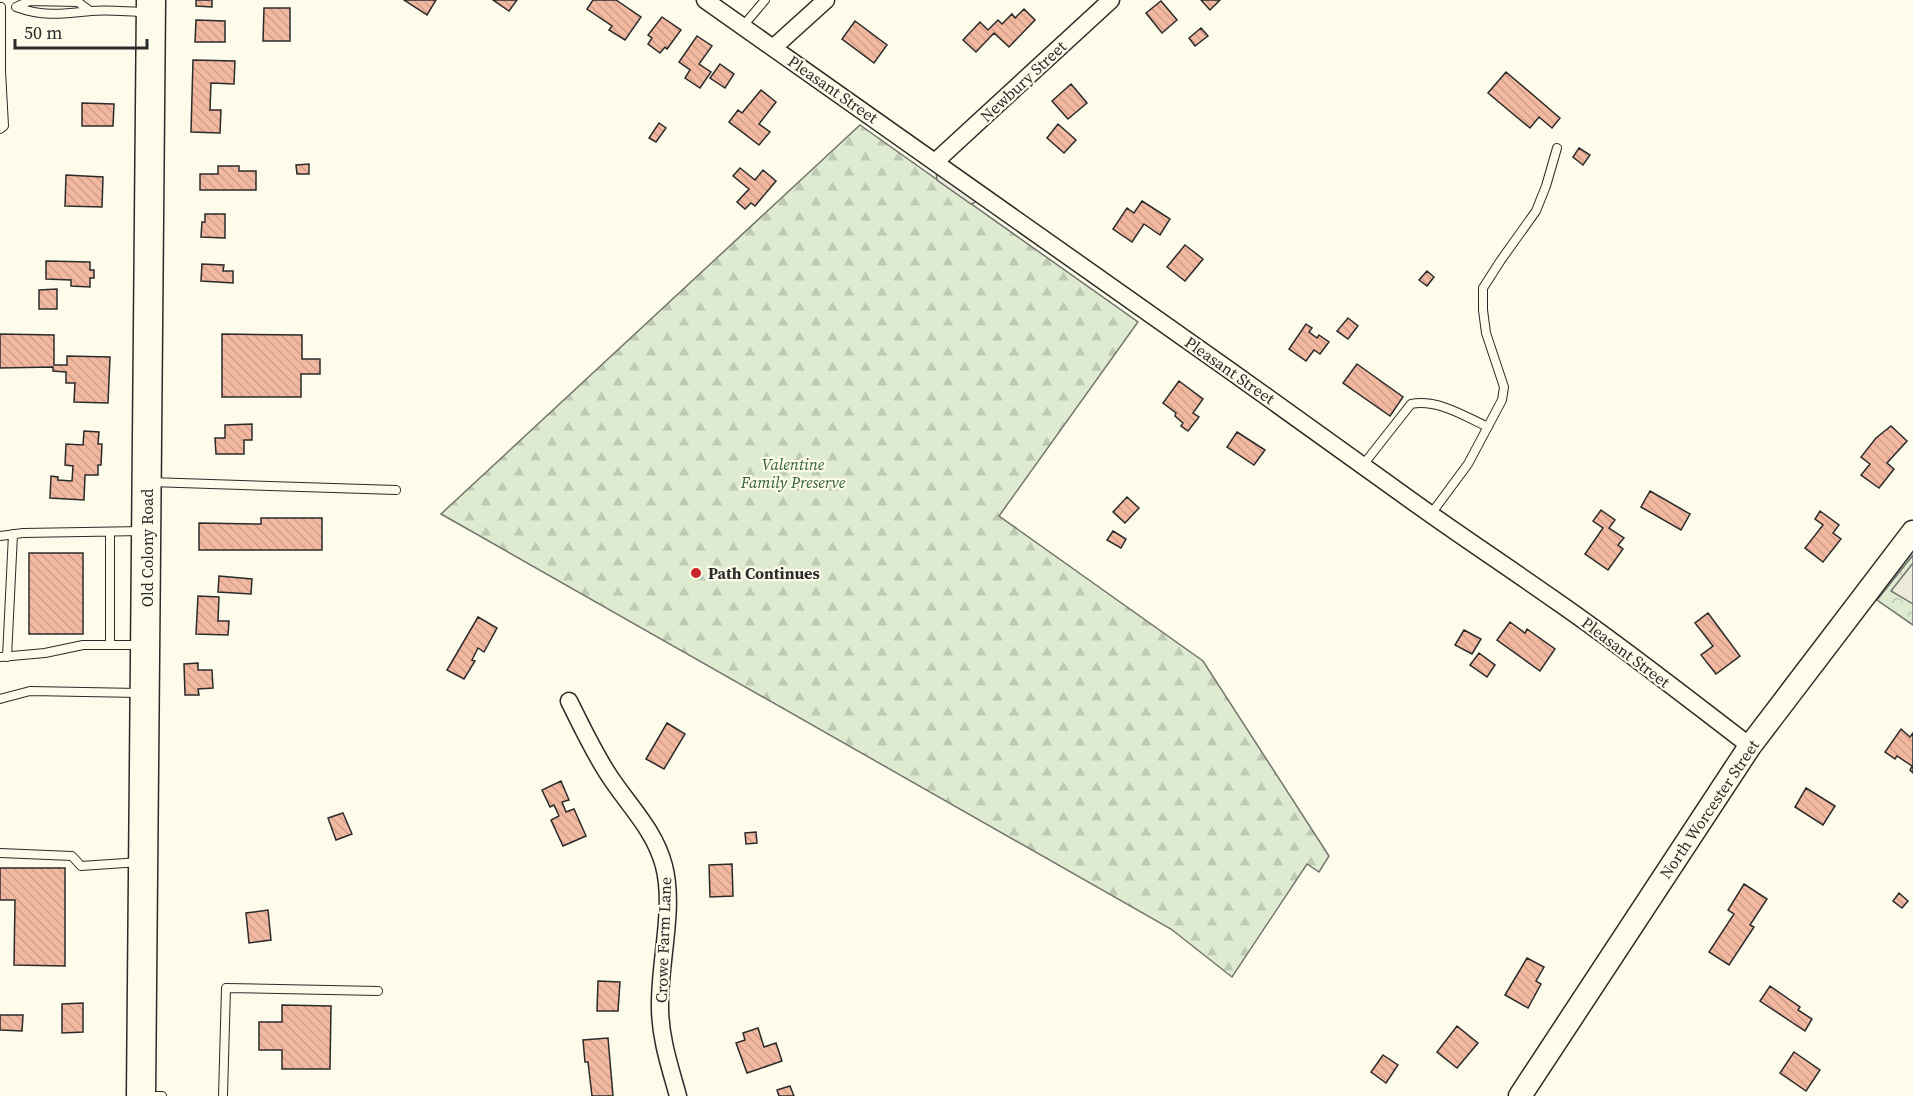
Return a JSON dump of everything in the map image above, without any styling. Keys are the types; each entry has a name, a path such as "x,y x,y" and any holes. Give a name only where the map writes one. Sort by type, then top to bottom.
{"highway":[{"name":"Old Colony Road","path":"141,1096 151,6"}],"street":[{"name":"Pleasant Street","path":"705,0 848,98 935,162 1561,604 1750,746"},
{"path":"774,47 826,0"},
{"name":"Newbury Street","path":"935,162 1111,0"},
{"name":"North Worcester Street","path":"1520,1096 1750,746 1913,532"},
{"name":"Crowe Farm Lane","path":"569,701 598,758 658,845 665,869 667,912 660,1008 663,1043 678,1096"}],"lane":[{"path":"743,26 765,0"},
{"path":"0,129 4,126 0,71 0,7 16,7 29,1 78,2 90,11 151,6"},
{"path":"1431,514 1468,464 1502,400 1504,387 1486,333 1483,288 1536,212 1557,148"},
{"path":"1363,465 1411,404 1424,402 1445,407 1488,427"},
{"path":"147,482 396,490"},
{"path":"0,536 147,531"},
{"path":"110,532 110,645"},
{"path":"13,534 3,657 45,653 83,645 146,645"},
{"path":"0,699 30,691 146,693"},
{"path":"0,853 72,856 81,866 144,862"},
{"path":"223,1096 226,988 378,992"},
{"path":"141,1096 162,1096"}],"green space":[{"name":"Valentine Family Preserve","path":"860,125 1138,322 999,516 1203,661 1329,856 1319,872 1307,864 1232,977 1171,929 441,514"},
{"path":"1913,555 1913,625 1877,600"}],"shaded area":[{"path":"935,162 986,198 971,204 937,180"},
{"path":"1913,563 1913,604 1891,591"}],"building":[{"path":"196,0 212,0 212,7 196,6"},
{"path":"404,0 436,0 427,15"},
{"path":"493,0 517,0 509,11"},
{"path":"593,0 616,0 641,17 625,40 609,30 612,26 587,9"},
{"path":"1201,0 1220,0 1210,10"},
{"path":"1161,1 1177,20 1162,33 1146,13"},
{"path":"264,8 290,8 290,41 263,41"},
{"path":"1024,9 1035,20 1009,47 994,33 976,52 963,40 980,22 988,30 998,20 1002,24 1012,14 1015,18"},
{"path":"662,17 681,30 667,49 665,47 660,53 648,44 652,38 648,35"},
{"path":"196,20 225,21 225,42 195,42"},
{"path":"855,21 887,45 874,63 842,39"},
{"path":"1201,28 1208,36 1195,46 1189,38"},
{"path":"697,36 712,46 699,64 711,72 700,88 685,78 690,70 679,62"},
{"path":"193,60 235,61 234,84 211,83 210,110 221,110 220,133 191,132"},
{"path":"720,64 734,74 725,88 710,78"},
{"path":"1506,72 1560,118 1552,128 1539,117 1530,128 1488,93"},
{"path":"1071,84 1087,103 1068,119 1052,101"},
{"path":"761,90 776,102 759,124 770,132 759,145 729,122 738,110 742,113"},
{"path":"82,103 114,104 113,126 82,126"},
{"path":"659,123 666,128 656,142 649,138"},
{"path":"1058,124 1076,140 1064,153 1047,138"},
{"path":"1579,148 1590,155 1583,165 1573,157"},
{"path":"309,164 309,174 297,174 296,165"},
{"path":"218,166 239,166 239,171 256,171 256,190 200,190 200,174 218,174"},
{"path":"740,168 755,180 763,170 776,181 755,206 751,203 745,209 737,202 749,189 733,176"},
{"path":"66,175 103,177 102,207 65,206"},
{"path":"1142,201 1170,219 1160,235 1144,224 1132,242 1113,229 1127,208 1134,213"},
{"path":"205,214 225,214 225,238 201,237"},
{"path":"1185,245 1203,259 1185,281 1167,267"},
{"path":"46,261 90,262 90,270 94,270 94,278 90,278 90,287 71,286 71,280 46,279"},
{"path":"202,264 224,265 223,271 233,271 233,283 201,281"},
{"path":"1427,271 1434,277 1427,286 1419,280"},
{"path":"57,289 57,309 39,309 39,290"},
{"path":"1348,318 1358,326 1348,339 1337,331"},
{"path":"1306,324 1312,328 1309,332 1329,342 1320,354 1314,350 1306,361 1289,349"},
{"path":"0,334 54,335 54,365 67,365 67,356 110,357 108,403 74,402 75,383 66,383 66,372 53,371 53,367 0,368"},
{"path":"222,334 302,335 302,359 320,359 320,374 301,374 301,397 222,397"},
{"path":"1357,364 1403,397 1390,416 1343,383"},
{"path":"1179,381 1203,399 1193,413 1199,417 1188,431 1181,426 1183,423 1175,416 1176,413 1163,403"},
{"path":"252,424 252,440 244,440 244,454 216,454 215,438 225,438 225,425"},
{"path":"1891,426 1907,441 1887,463 1894,469 1879,488 1861,475 1870,464 1861,457 1876,438"},
{"path":"84,431 99,432 98,444 102,444 98,475 85,475 84,500 50,498 51,476 58,477 58,480 72,481 73,466 65,465 66,444 83,445"},
{"path":"1237,432 1265,450 1254,465 1227,447"},
{"path":"1650,491 1690,514 1681,530 1641,507"},
{"path":"1127,497 1139,508 1125,523 1113,512"},
{"path":"1601,510 1615,520 1609,528 1624,538 1618,545 1623,549 1608,570 1585,554 1603,528 1593,521"},
{"path":"1820,511 1839,525 1833,533 1841,539 1823,562 1805,548 1823,525 1815,519"},
{"path":"261,518 322,518 322,550 199,550 199,523 261,524"},
{"path":"1113,531 1126,539 1121,548 1107,540"},
{"path":"29,553 83,553 83,634 29,634"},
{"path":"219,576 252,579 251,594 218,592"},
{"path":"198,596 219,597 218,621 229,621 228,635 196,634"},
{"path":"1708,613 1740,656 1716,674 1701,655 1713,646 1695,623"},
{"path":"478,617 497,628 484,652 478,648 472,660 475,661 464,679 447,670"},
{"path":"1510,622 1525,633 1527,629 1555,649 1540,671 1497,640"},
{"path":"1464,630 1481,639 1472,654 1455,645"},
{"path":"1479,653 1495,665 1487,677 1470,665"},
{"path":"198,663 198,670 212,670 213,688 198,689 199,695 185,695 184,664"},
{"path":"667,723 685,734 664,769 646,759"},
{"path":"1901,729 1910,737 1913,733 1913,773 1910,770 1912,766 1897,756 1895,759 1885,752"},
{"path":"561,781 569,800 562,802 566,812 574,809 586,836 563,846 551,820 559,816 554,805 550,807 542,790"},
{"path":"1806,788 1835,806 1823,825 1795,807"},
{"path":"343,813 352,834 336,840 328,818"},
{"path":"756,832 757,843 746,844 745,833"},
{"path":"732,864 733,896 710,897 709,865"},
{"path":"0,868 65,868 65,966 14,965 15,900 0,900"},
{"path":"1744,884 1767,899 1750,925 1754,927 1729,965 1709,952 1734,914 1728,910"},
{"path":"1899,893 1908,901 1902,908 1893,901"},
{"path":"268,910 271,940 249,943 246,913"},
{"path":"1527,958 1544,967 1536,981 1541,984 1528,1008 1505,995"},
{"path":"598,981 620,982 618,1011 597,1011"},
{"path":"1770,986 1800,1007 1798,1010 1812,1019 1805,1031 1760,1001"},
{"path":"83,1003 83,1032 62,1033 62,1004"},
{"path":"282,1005 331,1006 330,1069 282,1069 282,1050 259,1050 259,1022 282,1022"},
{"path":"0,1015 23,1015 22,1031 0,1030"},
{"path":"1457,1026 1478,1043 1457,1068 1437,1052"},
{"path":"758,1028 764,1047 776,1043 782,1061 747,1073 736,1043 745,1040 743,1033"},
{"path":"608,1038 613,1096 592,1096 583,1040"},
{"path":"1794,1052 1820,1070 1806,1091 1780,1073"},
{"path":"1383,1055 1398,1065 1386,1083 1371,1072"},
{"path":"790,1086 794,1096 779,1096 777,1090"}],"place":[{"name":"Path Continues","path":"696,573"}]}
